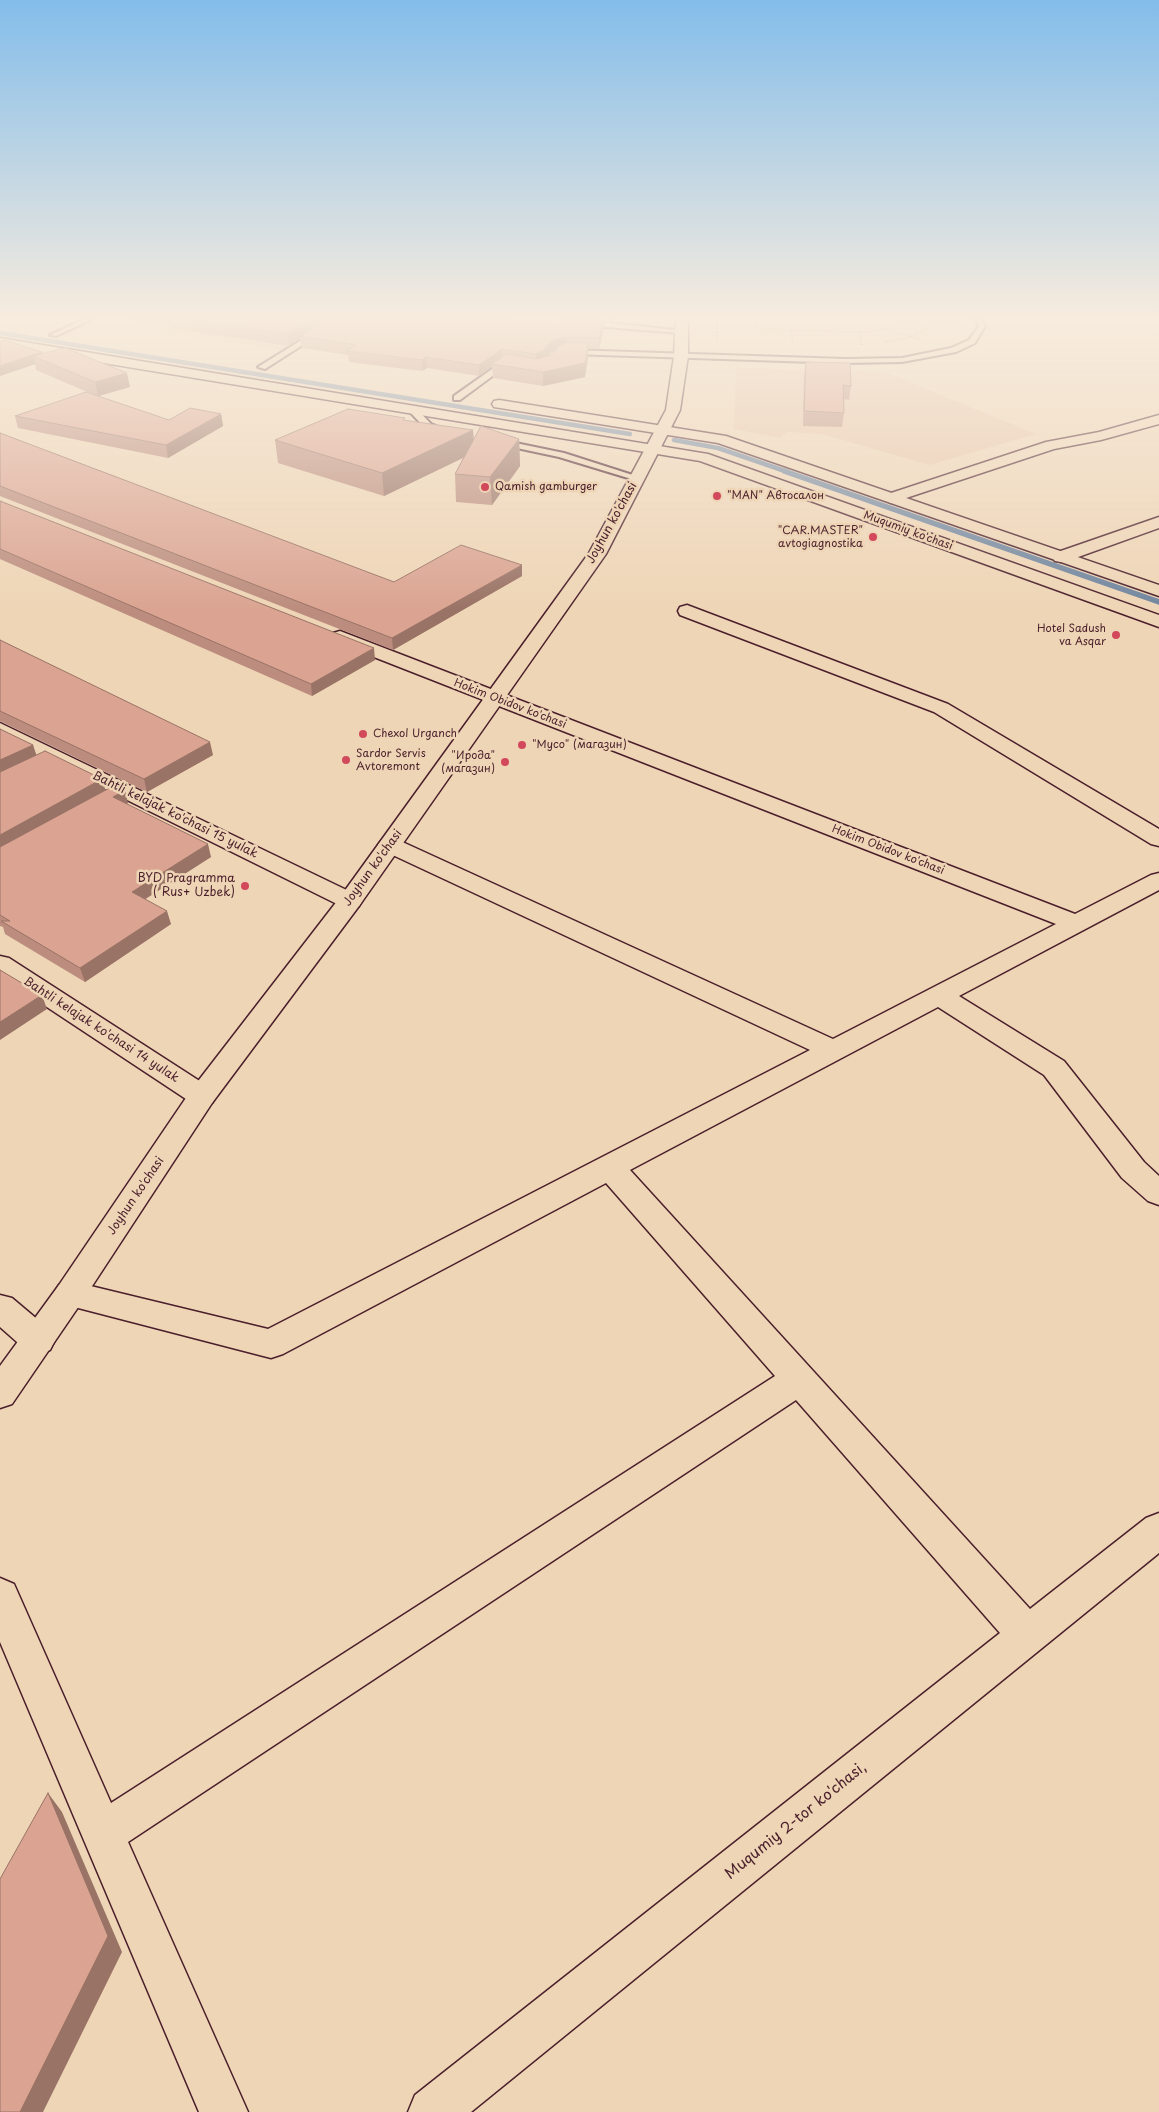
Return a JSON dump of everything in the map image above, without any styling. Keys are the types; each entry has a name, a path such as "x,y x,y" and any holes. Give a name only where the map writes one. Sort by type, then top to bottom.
{"street":[{"path":"449,414 658,439"},
{"path":"540,414 658,439"},
{"name":"Joyhun ko'chasi","path":"0,1393 70,1294 202,1096 350,900 597,554 671,414"},
{"path":"891,498 1050,445 1101,436 1159,419"},
{"name":"Muqumiy ko'chasi","path":"658,439 721,439 1159,591"},
{"name":"Muqumiy ko'chasi","path":"658,439 703,457 1159,621"},
{"path":"1061,557 1159,522"},
{"path":"687,611 941,708 1159,839"},
{"name":"Hokim Obidov ko'chasi","path":"320,629 1077,923"},
{"name":"Bahtli kelajak ko'chasi 15 yulak","path":"0,730 44,759 350,900"},
{"path":"390,845 833,1050"},
{"path":"70,1294 271,1344 1159,880"},
{"name":"Bahtli kelajak ko'chasi 14 yulak","path":"0,964 202,1096"},
{"path":"938,995 1054,1068 1133,1170 1159,1193"},
{"path":"609,1167 1028,1635"},
{"path":"0,1308 38,1340"},
{"path":"103,1834 799,1379"},
{"name":"Muqumiy 2-tor ko'chasi,","path":"432,2112 1159,1530"},
{"path":"0,1597 224,2112"}],"lane":[{"path":"416,414 428,426 456,432"},
{"path":"494,440 561,455 638,478"}],"shaded area":[{"path":"735,414 986,414 1036,434 929,465 822,434 787,432 780,438 734,429"}],"building":[{"path":"22,414 150,414 169,420 180,414 221,414 166,445 15,416"},
{"path":"337,414 377,414 405,418 403,420 473,430 382,473 275,440"},
{"path":"481,426 519,439 490,477 455,474"},
{"path":"0,433 394,582 461,545 522,565 392,638 0,486"},
{"path":"0,501 374,648 311,684 0,549"},
{"path":"0,640 210,742 144,779 0,711"},
{"path":"0,729 33,745 0,760"},
{"path":"45,751 102,779 0,835 0,772"},
{"path":"115,785 125,790 113,797 208,844 132,892 167,911 80,968 1,921 10,921 0,915 0,847"},
{"path":"0,970 42,995 0,1022"},
{"path":"48,1793 108,1936 20,2112 0,2112 0,1879"}],"waterway":[{"path":"503,414 630,434"},
{"path":"674,440 718,448 788,472"},
{"path":"784,471 1159,602"}],"place":[{"name":"Qamish gamburger","path":"485,487"},
{"name":"\"MAN\" Автосалон","path":"717,496"},
{"name":"\"CAR.MASTER\" avtogiagnostika","path":"873,537"},
{"name":"Hotel Sadush va Asqar","path":"1116,635"},
{"name":"Chexol Urganch","path":"363,734"},
{"name":"\"Мусо\" (магазин)","path":"522,745"},
{"name":"Sardor Servis Avtoremont","path":"346,760"},
{"name":"\"Ирода\" (магазин)","path":"505,762"},
{"name":"BYD Pragramma ( Rus+ Uzbek)","path":"245,886"}]}
